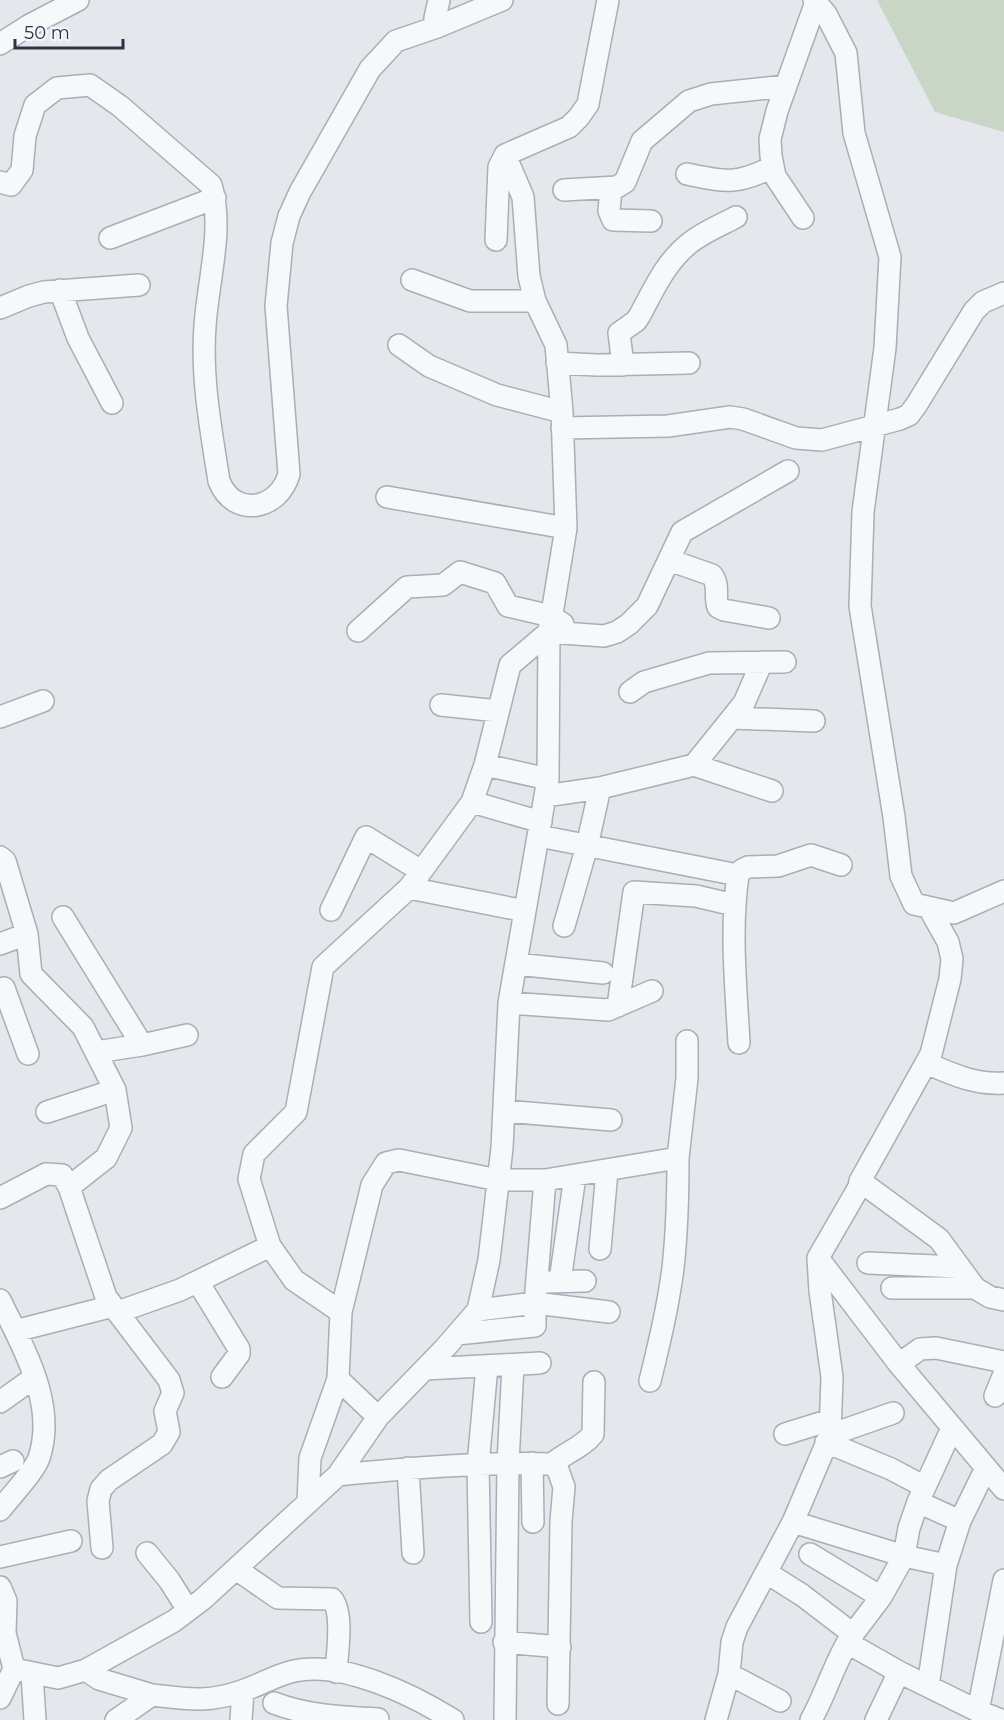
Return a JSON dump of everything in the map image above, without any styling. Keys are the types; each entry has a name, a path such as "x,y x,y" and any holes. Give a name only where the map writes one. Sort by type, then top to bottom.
{"street":[{"path":"0,44 28,26 78,0"},
{"path":"437,27 435,18 439,0"},
{"path":"0,182 11,185 22,170 25,136 36,105 57,88 90,85 120,106 211,185 215,198 214,235 204,327 206,393 219,481 224,492 234,502 252,505 267,502 286,487 289,474 276,306 282,243 289,216 300,192 370,69 396,41 502,0"},
{"path":"496,240 499,167 506,155 569,127 588,104 608,0"},
{"path":"803,218 781,187 773,167 770,139 814,1 826,14 846,53 855,133 890,257 885,348 863,512 860,606 894,817 901,876 914,904 954,913 1004,891"},
{"path":"564,190 611,188 625,182 642,141 689,101 711,94 786,86"},
{"path":"23,1672 58,1678 86,1670 145,1638 203,1599 338,1475 378,1417 478,1310 489,1260 498,1180 509,1004 547,787 550,624 566,528 562,420 556,345 535,301 529,276 523,197 506,155"},
{"path":"687,174 734,181 747,179 773,167"},
{"path":"611,188 609,211 613,220 651,220"},
{"path":"110,238 215,198"},
{"path":"623,364 619,333 636,321 663,271 693,240 736,217"},
{"path":"412,280 470,301 535,301"},
{"path":"0,308 29,296 60,290 139,285"},
{"path":"60,290 78,338 112,404"},
{"path":"399,345 429,366 562,420 668,426 730,417 743,419 796,438 822,440 836,438 909,415 974,311 983,302 1004,293"},
{"path":"558,363 689,363"},
{"path":"358,631 407,587 443,585 460,572 495,583 508,606 550,624 577,634 604,636 617,632 629,624 647,606 681,532 788,471"},
{"path":"387,497 566,528"},
{"path":"669,560 712,575 718,588 716,601 718,607 769,618"},
{"path":"341,1312 294,1280 270,1246 249,1179 254,1154 296,1112 323,967 415,880 472,802 485,765 510,664 550,624"},
{"path":"694,765 744,703 762,662"},
{"path":"630,692 644,682 709,663 785,662"},
{"path":"0,717 43,701"},
{"path":"441,705 498,711"},
{"path":"732,718 814,721"},
{"path":"485,765 547,787 600,788 694,765 772,791"},
{"path":"564,926 587,846 600,788"},
{"path":"472,802 587,846 738,875"},
{"path":"331,910 366,837 415,880 525,911"},
{"path":"740,1043 734,964 734,905 738,875 748,867 778,866 811,855 841,865"},
{"path":"0,857 5,861 27,934 31,974 83,1027 115,1090 121,1128 106,1158 69,1187"},
{"path":"618,1006 634,892 696,896 734,905"},
{"path":"716,1720 729,1674 732,1642 737,1627 793,1522 829,1432 832,1377 820,1291 818,1258 860,1187 860,1181 931,1054 950,979 952,959 948,942 929,908"},
{"path":"63,917 141,1045"},
{"path":"0,944 27,934"},
{"path":"516,964 603,973"},
{"path":"28,1054 2,989 31,974"},
{"path":"509,1004 608,1010 652,991"},
{"path":"96,1052 187,1035"},
{"path":"650,1381 673,1269 678,1158 687,1078 687,1041"},
{"path":"926,1063 972,1081 986,1084 1004,1083"},
{"path":"47,1112 115,1090"},
{"path":"504,1111 610,1120"},
{"path":"308,1502 310,1458 338,1379 341,1312 372,1185 386,1163 399,1160 498,1180 545,1180 678,1158"},
{"path":"600,1249 607,1171"},
{"path":"0,1198 46,1174 62,1175 69,1187 106,1298 169,1380 173,1393 165,1411 169,1432 162,1444 109,1480 101,1488 98,1502 102,1548"},
{"path":"560,1281 576,1176"},
{"path":"457,1334 535,1326 545,1180"},
{"path":"860,1181 939,1239 975,1288 990,1297 1004,1299"},
{"path":"15,1331 115,1309 172,1293 270,1246"},
{"path":"818,1258 899,1364 1004,1489"},
{"path":"868,1263 958,1267"},
{"path":"478,1310 536,1292 560,1281 585,1281"},
{"path":"198,1282 239,1349 222,1377"},
{"path":"892,1288 975,1288"},
{"path":"536,1292 609,1312"},
{"path":"0,1300 31,1364 45,1424 38,1459 0,1510"},
{"path":"899,1364 920,1350 936,1348 1004,1362"},
{"path":"424,1370 540,1362"},
{"path":"505,1720 504,1642 508,1463 513,1365"},
{"path":"481,1622 478,1465 487,1366"},
{"path":"995,1396 1004,1374"},
{"path":"1,1398 35,1377"},
{"path":"338,1379 378,1417"},
{"path":"338,1475 408,1468 542,1463 565,1454 588,1440 593,1434 594,1382"},
{"path":"785,1434 829,1432 893,1413"},
{"path":"811,1720 830,1680 836,1661 851,1636 881,1597 904,1556 909,1528 952,1428"},
{"path":"829,1432 891,1469 960,1521"},
{"path":"542,1463 558,1470 564,1487 561,1521 558,1704"},
{"path":"533,1522 542,1463"},
{"path":"408,1468 413,1553"},
{"path":"928,1686 946,1565 960,1521 986,1468"},
{"path":"507,1522 561,1521"},
{"path":"793,1522 904,1556 946,1565"},
{"path":"0,1557 71,1541"},
{"path":"147,1553 169,1580 188,1610"},
{"path":"810,1554 881,1597"},
{"path":"236,1569 278,1598 332,1599 337,1605 338,1616 336,1672"},
{"path":"767,1573 812,1602 851,1636 855,1647 978,1712 1001,1720"},
{"path":"978,1712 1004,1580"},
{"path":"0,1587 6,1601 3,1635 23,1672 35,1720"},
{"path":"504,1642 560,1647"},
{"path":"86,1670 99,1679 152,1695 199,1701 243,1691 293,1671 318,1669 387,1685 453,1720"},
{"path":"0,1698 23,1672"},
{"path":"876,1720 899,1672"},
{"path":"729,1674 780,1701"},
{"path":"274,1703 322,1716 378,1719 387,1685"},
{"path":"241,1720 243,1691"},
{"path":"116,1720 152,1695"}],"green space":[{"path":"877,0 1004,0 1004,132 935,112"}]}
